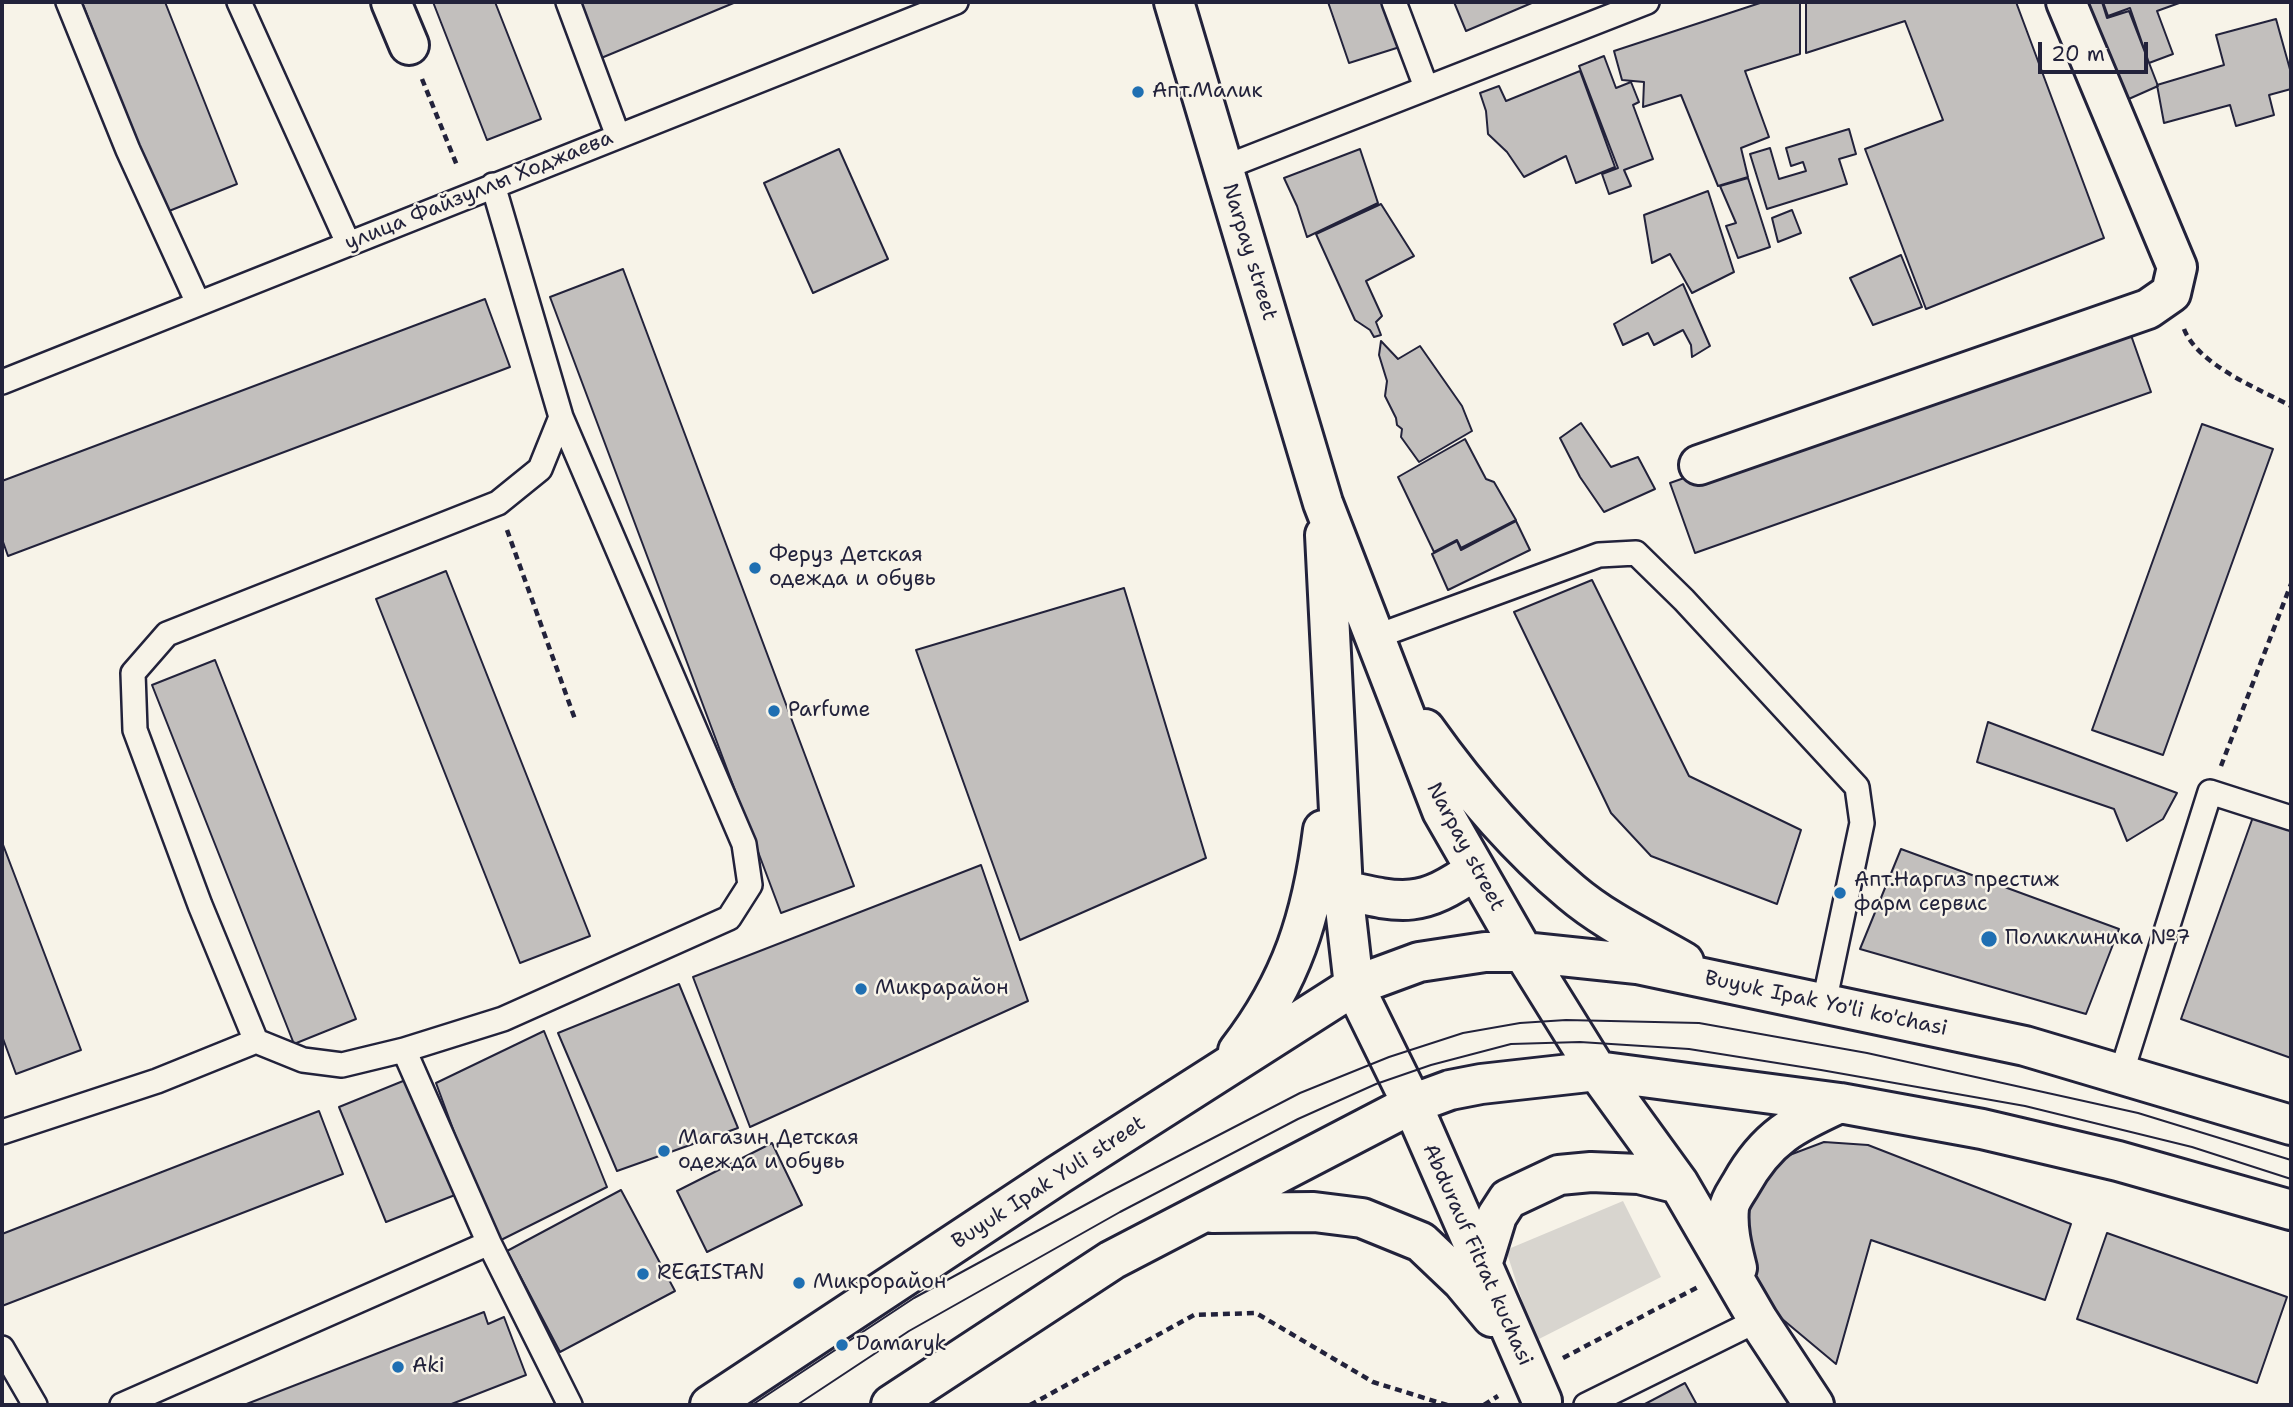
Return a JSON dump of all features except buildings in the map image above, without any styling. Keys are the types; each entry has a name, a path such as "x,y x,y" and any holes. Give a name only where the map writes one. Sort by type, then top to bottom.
{"main road":[{"path":"391,2 409,45"},
{"name":"Narpay street","path":"1174,2 1323,503 1442,811 1523,953 1597,1070 1679,1184 1744,1295 1814,1405"},
{"path":"1699,465 2148,309 2171,293 2177,267 2066,2"},
{"name":"Narpay street","path":"1323,503 1343,890 1354,986"},
{"path":"1393,685 1460,778 1524,848 1572,893 1619,926 1713,980"},
{"path":"1226,1067 1261,1021 1295,953 1310,908 1318,867 1335,744"},
{"path":"1343,890 1401,901 1419,900 1458,882 1475,870"},
{"name":"Buyuk Ipak Yo'li ko'chasi","path":"1354,986 1419,962 1485,952 1637,964 2025,1046 2291,1125"},
{"name":"Buyuk Ipak Yuli street","path":"710,1405 1354,986"},
{"name":"Abdurauf Fitrat kuchasi","path":"1354,986 1412,1104 1530,1376"},
{"path":"891,1405 1112,1260 1412,1104 1450,1090 1481,1084 1597,1070 1840,1103 1982,1129 2118,1161 2291,1210"},
{"path":"1744,1295 1728,1230 1729,1205 1750,1168 1774,1140 1797,1122 1840,1103"},
{"path":"1482,1265 1497,1216 1508,1199 1559,1175 1591,1172 1639,1174 1679,1184"},
{"path":"1203,1213 1314,1212 1362,1218 1421,1242 1462,1281 1530,1376"}],"lane":[{"path":"68,2 128,150 198,303"},
{"path":"239,2 348,243"},
{"path":"568,2 618,136"},
{"name":"улица Файзуллы Ходжаева","path":"2,382 956,2"},
{"path":"1394,2 1426,87"},
{"path":"1223,167 1647,2"},
{"path":"2,1132 157,1081 256,1041 303,1060 342,1065 404,1050 503,1019 729,918 750,885 744,844 561,417 493,185"},
{"path":"256,1041 200,905 135,730 133,673 167,634 498,503 540,469 561,417"},
{"path":"1375,637 1599,555 1636,553 1684,600 1857,788 1862,822 1824,1003"},
{"path":"2121,1074 2210,792 2291,818"},
{"path":"404,1050 489,1243 570,1405"},
{"path":"122,1405 489,1243"},
{"path":"1586,1405 1744,1295"},
{"path":"2,1348 35,1405"}],"path":[{"path":"409,45 469,195"},
{"path":"2171,293 2188,338 2214,365 2291,406"},
{"path":"498,503 576,722"},
{"path":"2210,792 2291,584"},
{"path":"1530,1376 1744,1295"},
{"path":"1030,1405 1194,1315 1256,1313 1373,1382 1447,1405"}],"shaded area":[{"path":"1623,1201 1661,1277 1535,1341 1506,1250"}],"tram line":[{"path":"752,1405 914,1298 1107,1193 1300,1093 1389,1057 1463,1033 1520,1023 1566,1020 1699,1023 1867,1053 2138,1113 2291,1160"},
{"path":"797,1405 909,1331 1120,1212 1298,1119 1376,1084 1431,1065 1511,1044 1580,1042 1689,1049 1821,1070 2025,1106 2192,1147 2291,1179"}],"place":[{"name":"Апт.Малик","path":"1138,92"},
{"name":"Феруз Детская одежда и обувь","path":"755,568"},
{"name":"Parfume","path":"774,711"},
{"name":"Апт.Наргиз престиж фарм сервис","path":"1840,893"},
{"name":"Поликлиника №7","path":"1989,939"},
{"name":"Микрарайон","path":"861,989"},
{"name":"Магазин Детская одежда и обувь","path":"664,1151"},
{"name":"REGISTAN","path":"643,1274"},
{"name":"Микрорайон","path":"799,1283"},
{"name":"Damaryk","path":"842,1345"},
{"name":"Aki","path":"398,1367"}]}
